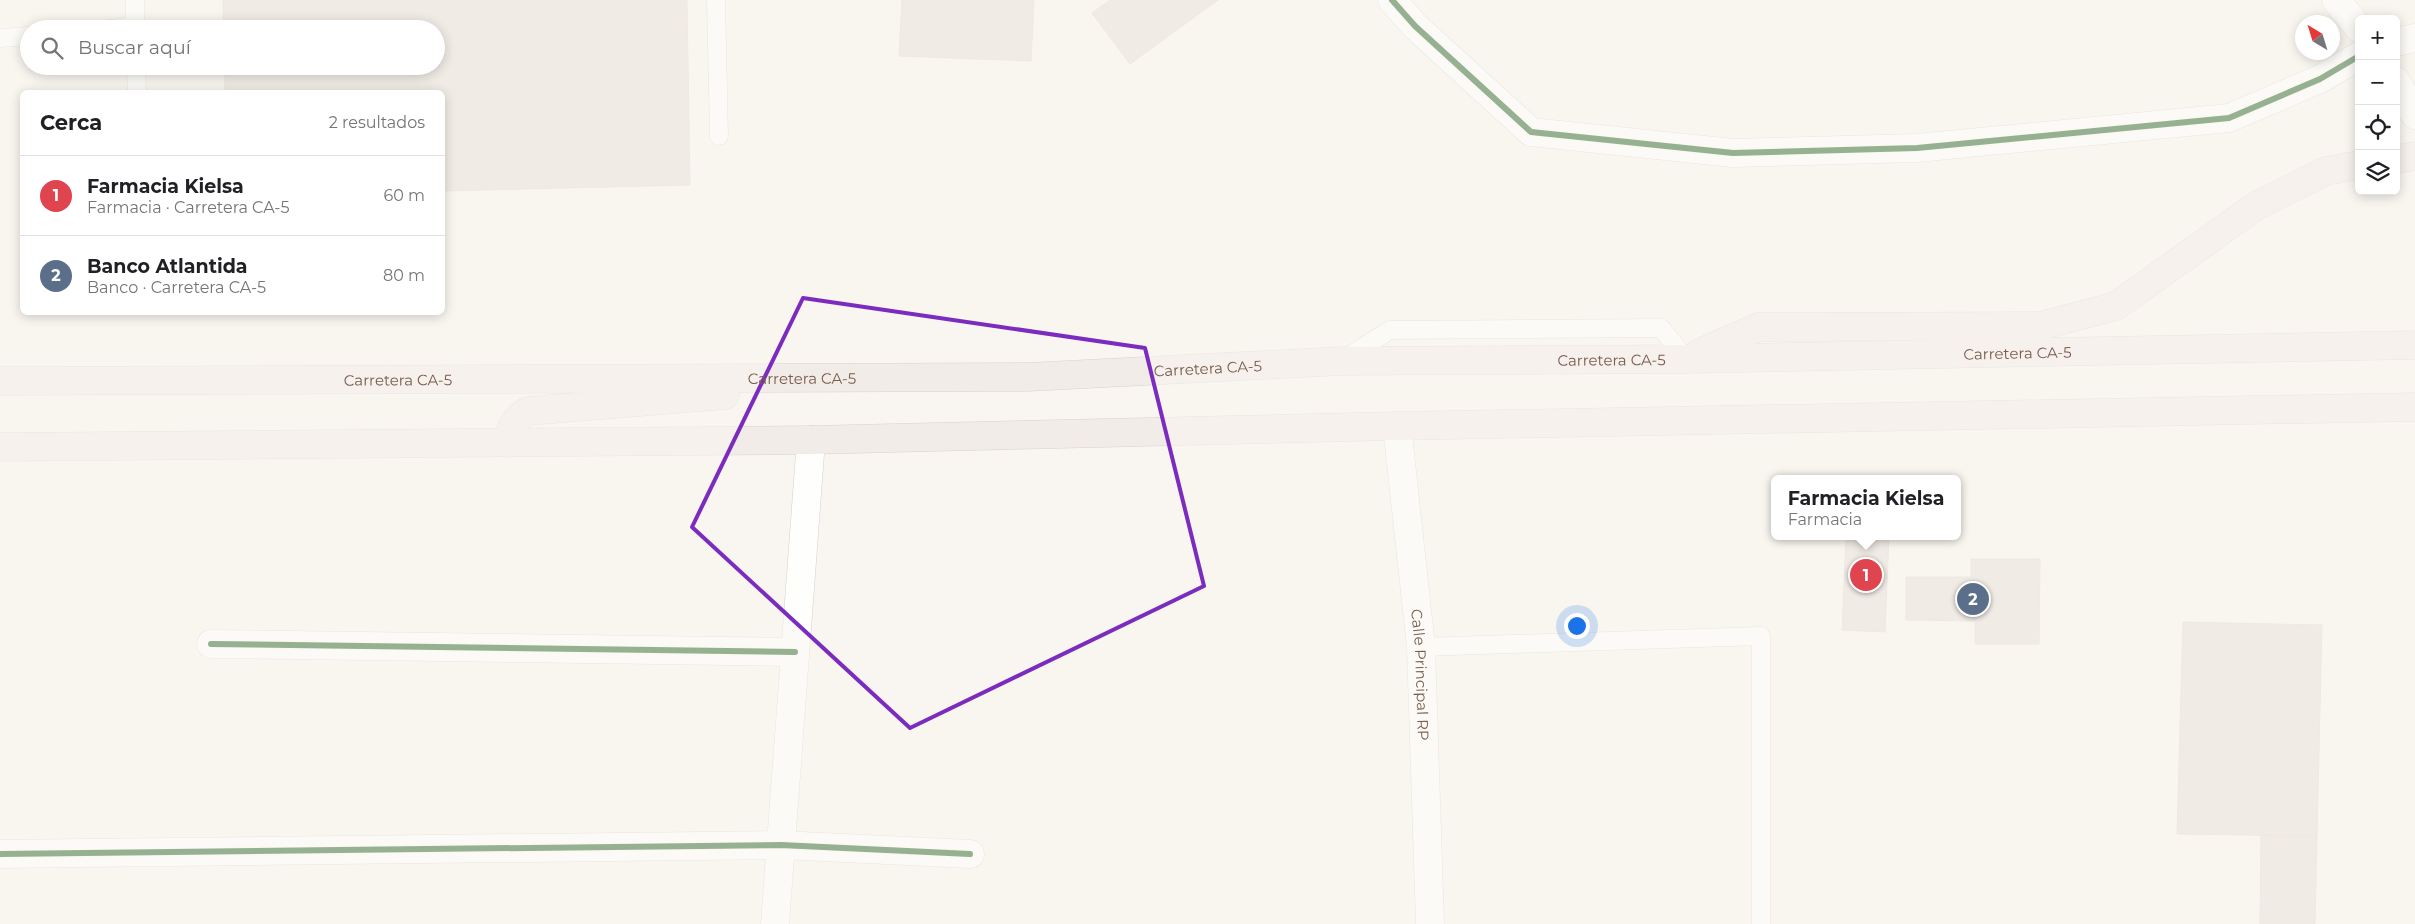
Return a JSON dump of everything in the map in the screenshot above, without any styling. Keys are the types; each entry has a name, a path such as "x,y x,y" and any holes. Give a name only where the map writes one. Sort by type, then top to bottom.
{"highway":[{"path":"2400,158 2415,156"},
{"path":"1686,359 1758,327 2040,326 2116,306 2256,206 2326,171 2355,166"},
{"name":"Carretera CA-5","path":"0,381 1028,377 1342,361 1686,359 2415,344"},
{"path":"508,443 511,424 528,412 931,378"},
{"path":"0,447 811,440 1397,426 2415,407"}],"street":[{"path":"1392,0 1415,26 1531,132 1733,153 1917,148 2229,118 2320,78 2355,58"},
{"path":"2336,0 2355,23"},
{"path":"2400,41 2415,38"},
{"path":"2400,87 2415,115"},
{"name":"Calle Principal RP","path":"1397,426 1421,647 1430,924"},
{"path":"775,924 811,440"},
{"path":"210,644 795,652"},
{"path":"0,854 781,846 970,854"}],"lane":[{"path":"135,0 135,20"},
{"path":"716,0 720,136"},
{"path":"0,38 20,37"},
{"path":"136,75 137,90"},
{"path":"1421,647 1761,636 1761,924"}],"highlighted area":[{"path":"803,298 1145,348 1204,586 910,728 692,527"}],"building":[{"path":"223,0 687,0 690,185 445,191 445,90 225,90 224,75 445,75 445,20 223,20"},
{"path":"902,0 1034,0 1031,61 899,56"},
{"path":"1110,0 1218,0 1130,64 1092,13"},
{"path":"1846,540 1889,540 1885,632 1842,630"},
{"path":"1971,559 2040,559 2039,644 1975,644 1975,621 1906,620 1906,577 1971,577"},
{"path":"2183,622 2322,625 2317,836 2177,834"},
{"path":"2261,835 2317,836 2315,924 2260,924"}],"cycle path":[{"path":"1392,0 1415,26 1531,132 1733,153 1917,148 2229,118 2320,79 2355,58"},
{"path":"211,644 795,652"},
{"path":"0,854 781,845 970,854"}],"place":[{"name":"Farmacia Kielsa","path":"1866,575"},
{"name":"Banco Atlantida","path":"1973,599"}]}
